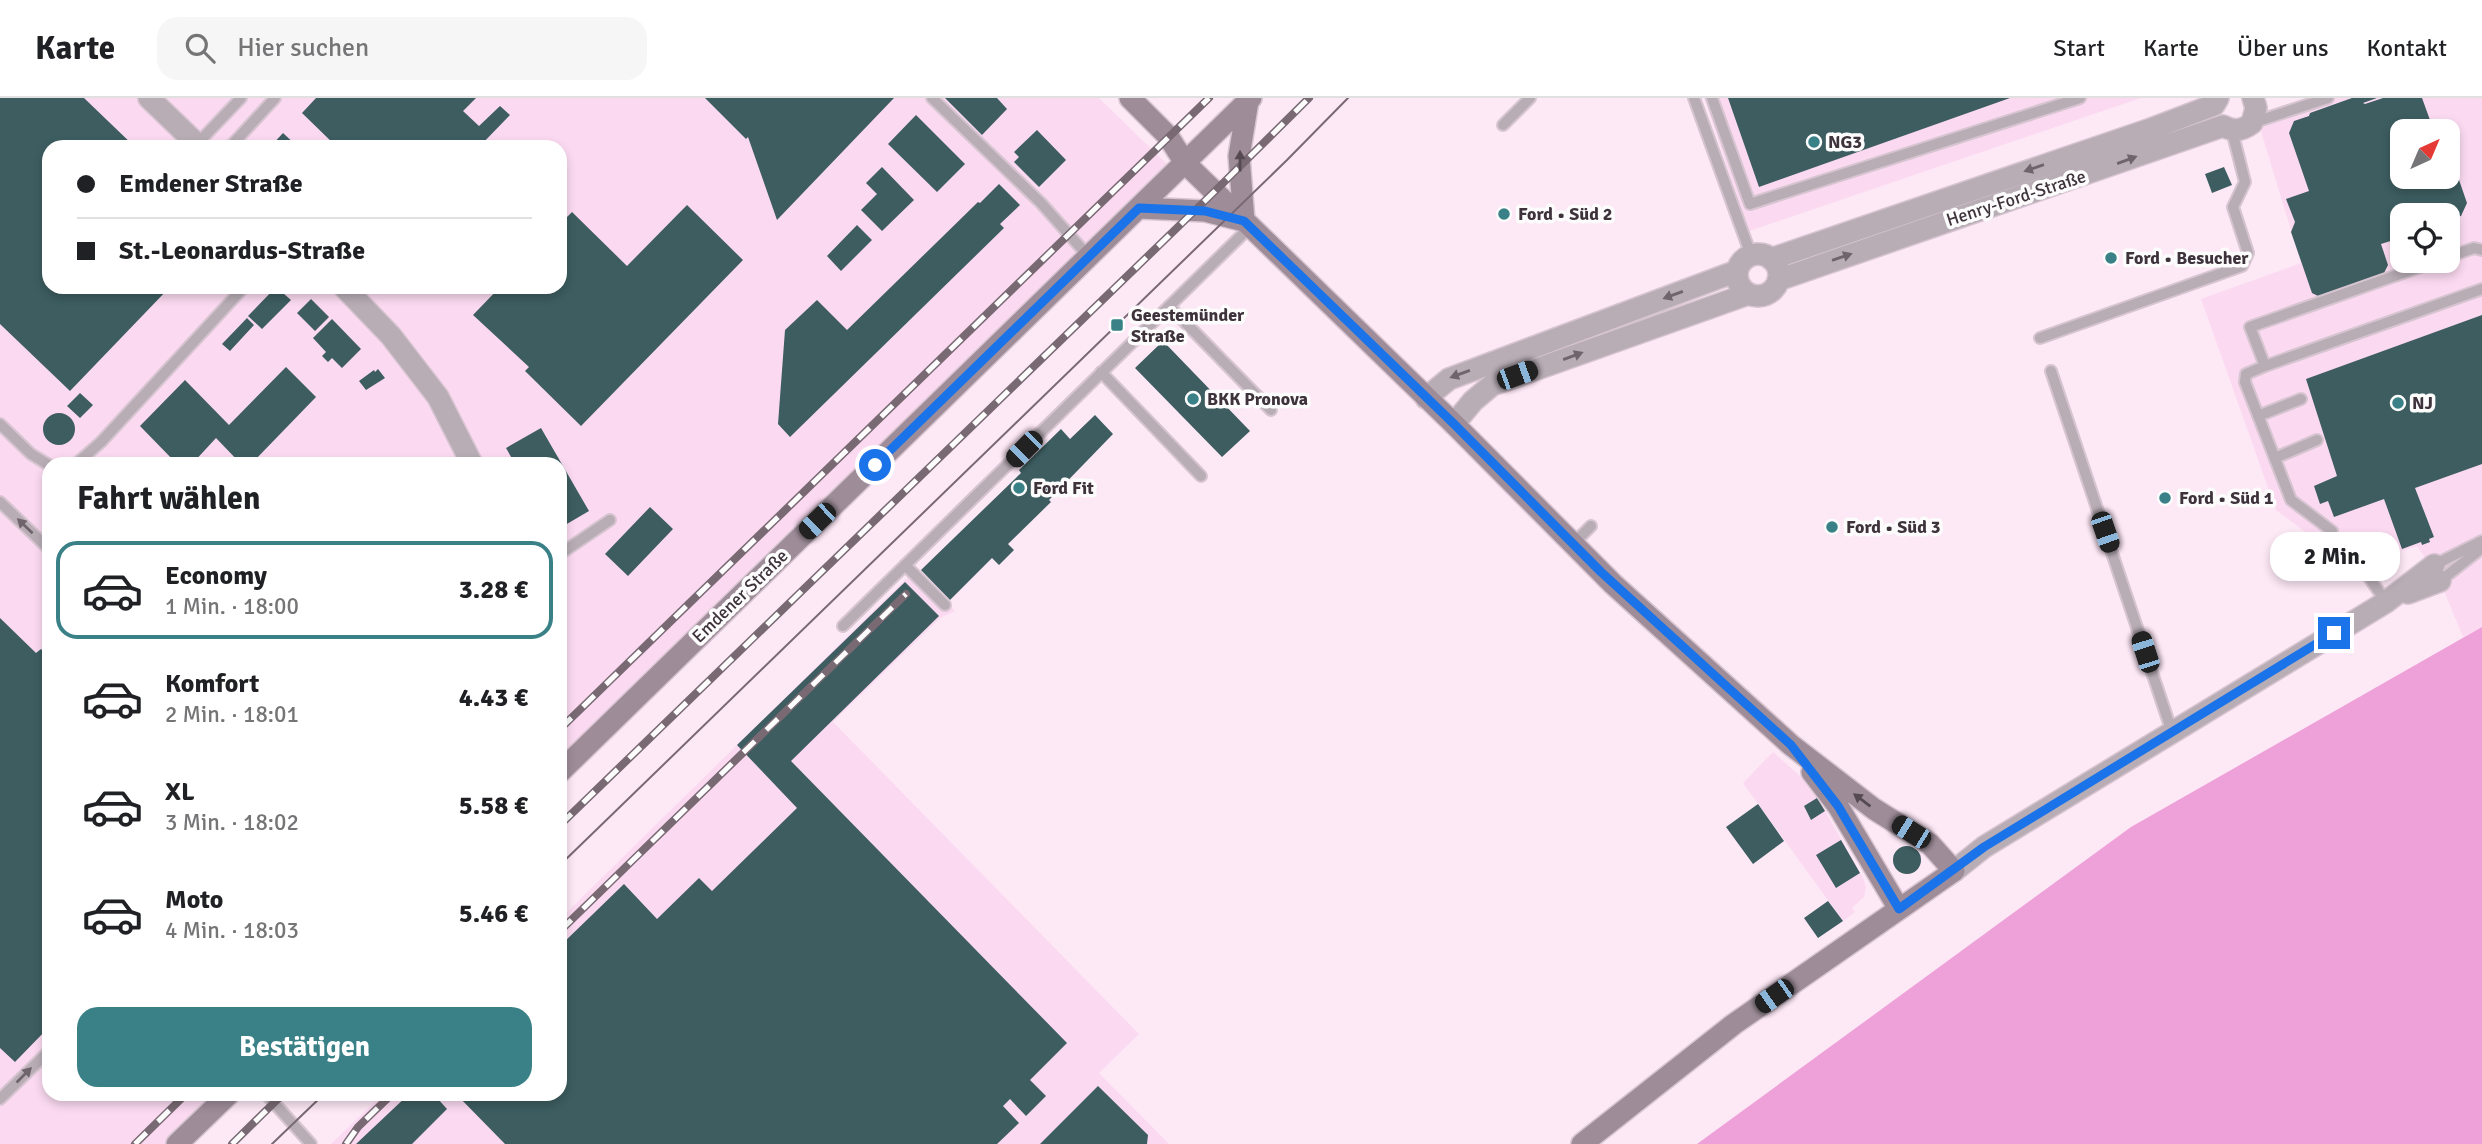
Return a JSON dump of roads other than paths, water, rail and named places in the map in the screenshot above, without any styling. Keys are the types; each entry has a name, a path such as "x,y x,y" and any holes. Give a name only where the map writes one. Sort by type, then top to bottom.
{"street":[{"path":"149,98 192,140"},
{"path":"1130,98 1168,136 1185,163 1454,424 1573,544 1791,745 1874,809 1930,844 1954,871"},
{"path":"2252,123 2256,108 2253,98"},
{"path":"1247,224 1239,156 1250,99"},
{"name":"Emdener Straße","path":"567,762 1250,99"},
{"name":"Henry-Ford-Straße","path":"1426,398 1448,379 1753,262 2216,102"},
{"name":"Henry-Ford-Straße","path":"1454,424 1492,384 1748,293 1754,296 1766,294 1776,286 1778,280 2227,129 2241,130 2252,123"},
{"path":"1139,208 1205,211 1247,224"},
{"path":"1748,293 1739,284 1753,262 1777,269 1778,280"},
{"path":"351,294 391,336 438,397 468,457"},
{"path":"1582,1144 1734,1024 1954,871 1984,847 2437,573"},
{"path":"1791,745 1838,806 1899,909"},
{"path":"177,1144 222,1101"}],"lane":[{"path":"203,140 241,98"},
{"path":"236,140 275,98"},
{"path":"932,98 1041,202 1089,257"},
{"path":"1503,125 1530,98"},
{"path":"1694,98 1753,262"},
{"path":"1712,98 1749,204 2080,98"},
{"name":"Henry-Ford-Straße","path":"2252,123 2328,98"},
{"path":"2040,338 2242,266 2248,253 2233,207 2245,182 2227,129"},
{"path":"843,626 1169,306 1247,224"},
{"path":"2460,253 2474,248 2482,250"},
{"path":"2265,366 2250,327 2403,273"},
{"path":"2332,531 2291,500 2245,382 2246,374 2482,289"},
{"path":"84,457 101,442 238,294"},
{"path":"1169,306 1271,410"},
{"path":"2051,371 2172,732"},
{"path":"1101,372 1201,476"},
{"path":"2258,416 2301,400"},
{"path":"0,424 31,454 42,461"},
{"path":"2274,458 2317,440"},
{"path":"0,502 42,542"},
{"path":"567,549 610,520"},
{"path":"1573,544 1591,526"},
{"path":"2437,573 2482,541"},
{"path":"2349,548 2386,602"},
{"path":"2437,573 2482,548"},
{"path":"905,565 945,605"},
{"path":"0,1099 42,1058"},
{"path":"272,1101 312,1144"}],"tram line":[{"path":"567,858 1348,98"},
{"path":"272,1144 317,1101"}],"railway":[{"path":"567,722 1209,98"},
{"path":"567,818 1309,98"},
{"path":"567,924 906,594"},
{"path":"135,1144 179,1101"},
{"path":"232,1144 276,1101"},
{"path":"346,1144 358,1127 385,1101"}],"place":[{"name":"NG3","path":"1814,142"},
{"name":"Ford • Süd 2","path":"1504,214"},
{"name":"Ford • Besucher","path":"2111,258"},
{"name":"Geestemünder Straße","path":"1117,325"},
{"name":"BKK Pronova","path":"1193,399"},
{"name":"NJ","path":"2398,403"},
{"name":"Ford Fit","path":"1019,488"},
{"name":"Ford • Süd 1","path":"2165,498"},
{"name":"Ford • Süd 3","path":"1832,527"}]}
